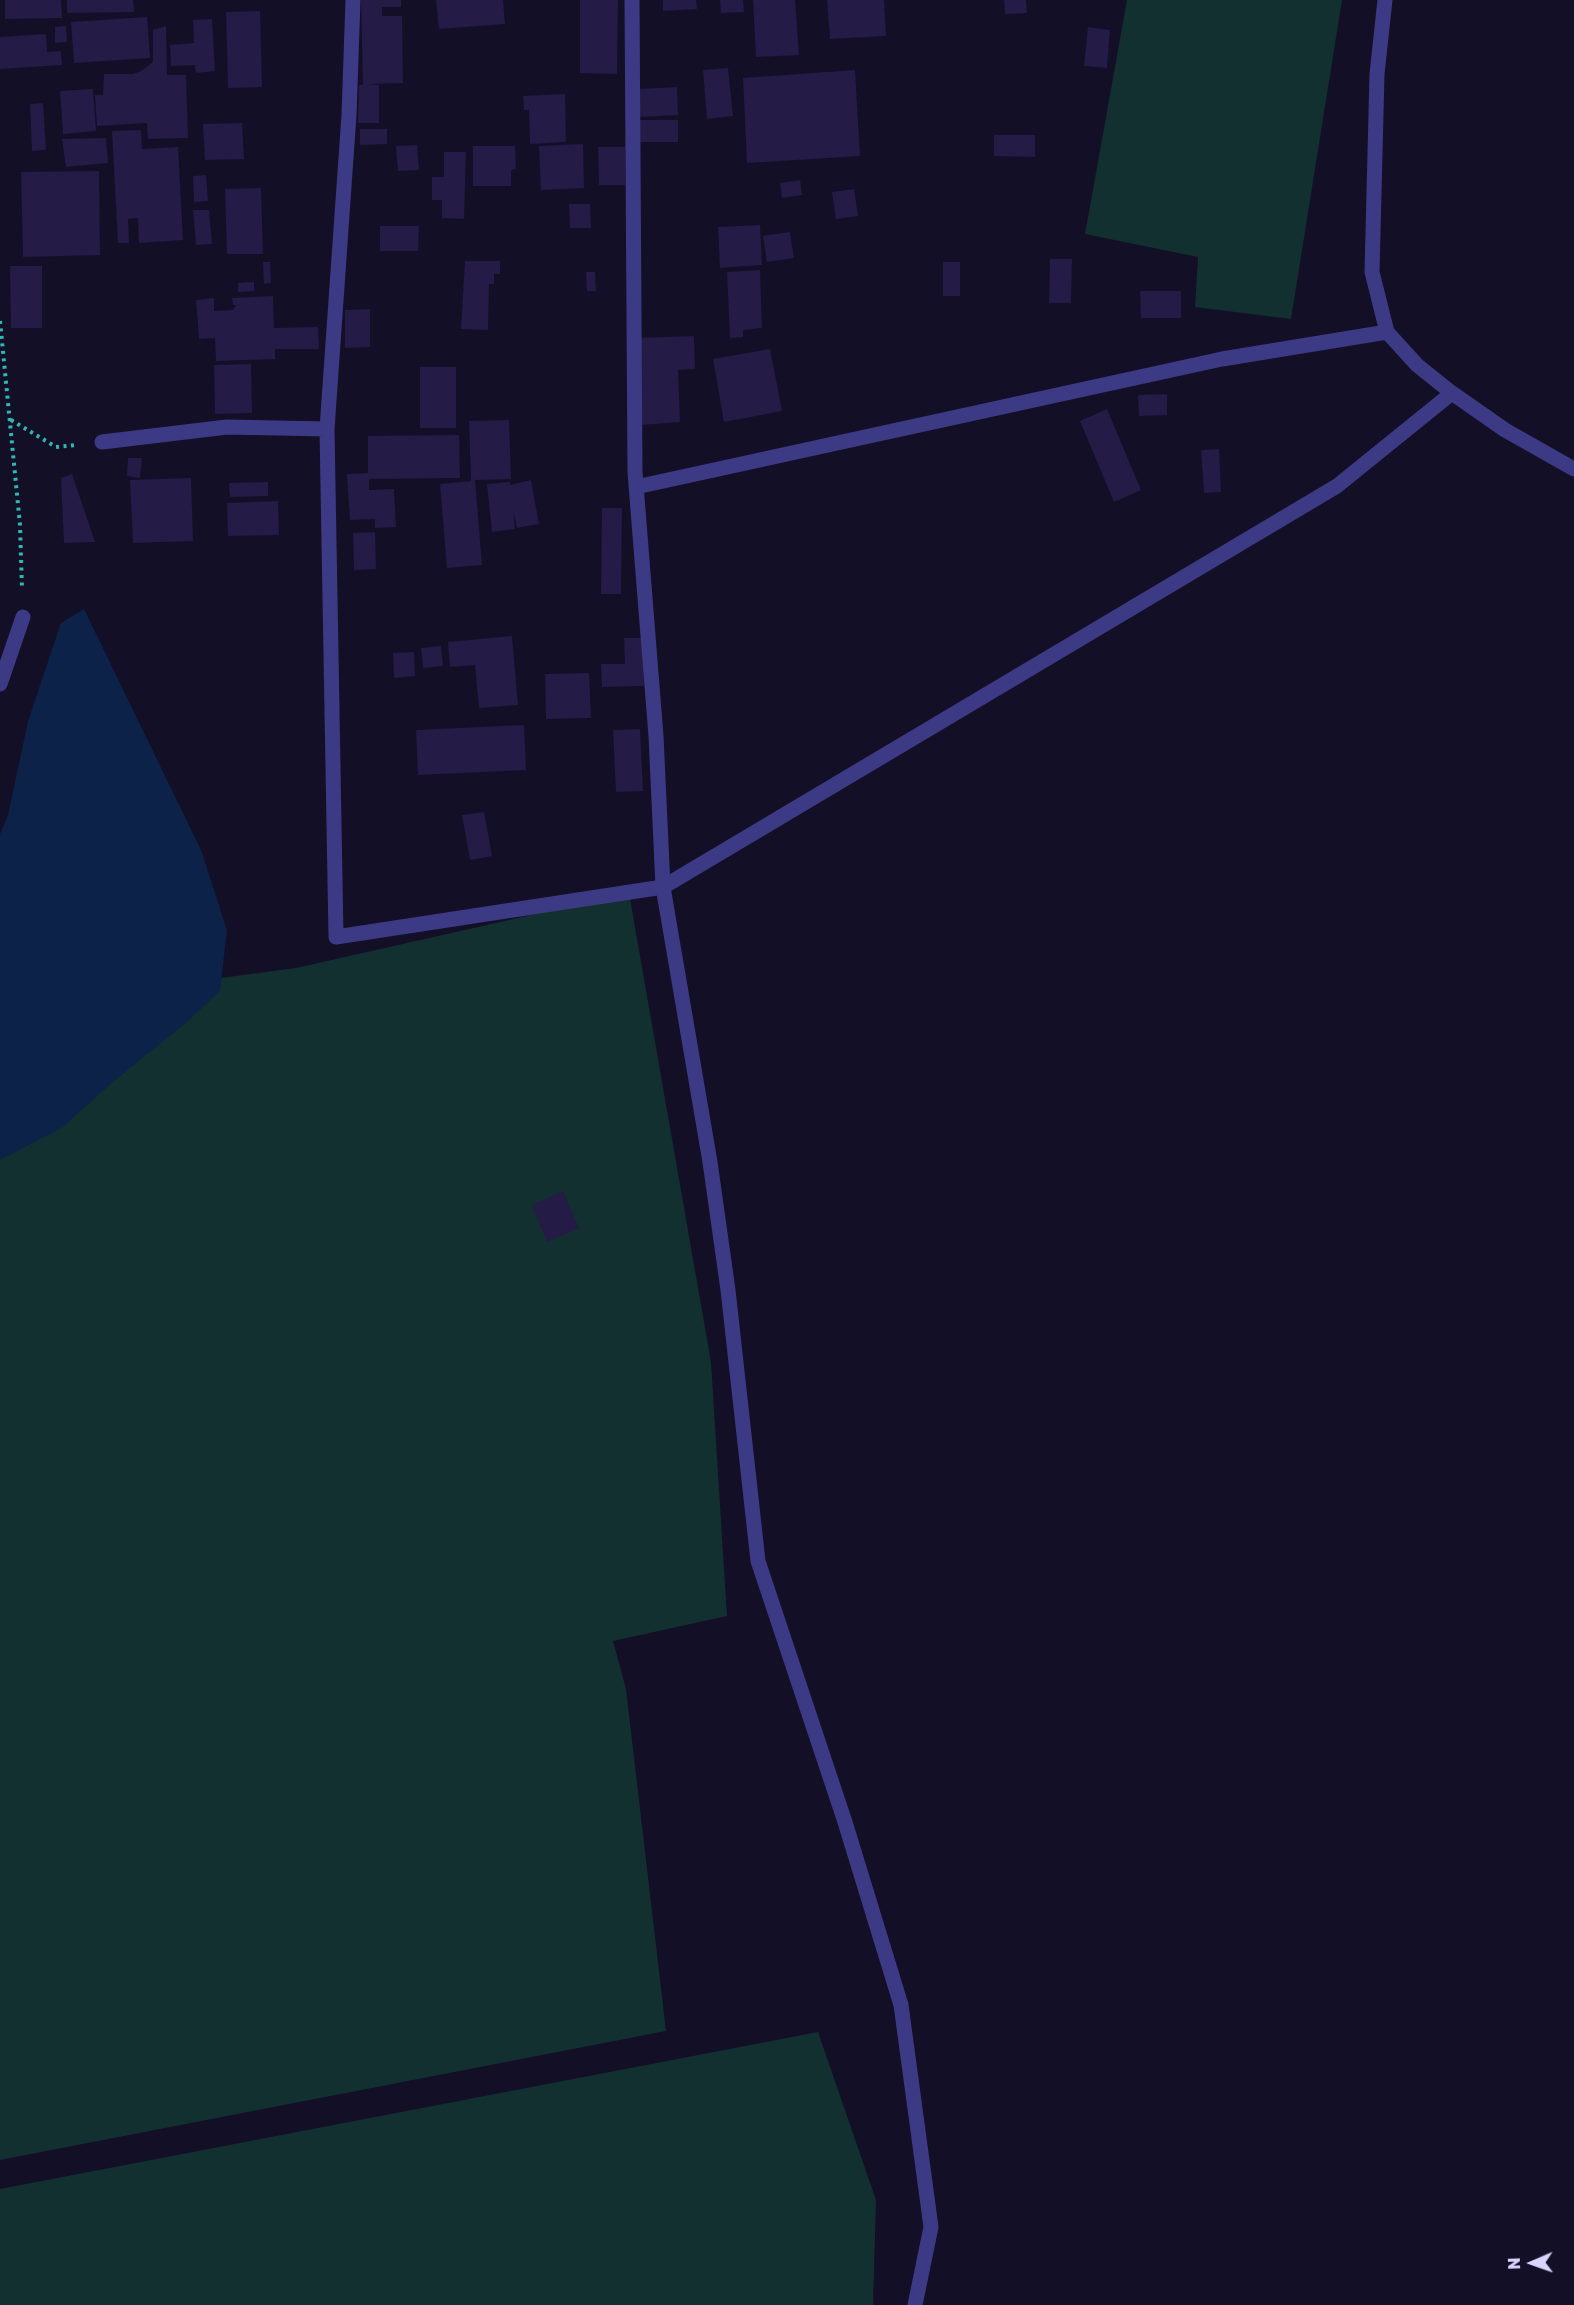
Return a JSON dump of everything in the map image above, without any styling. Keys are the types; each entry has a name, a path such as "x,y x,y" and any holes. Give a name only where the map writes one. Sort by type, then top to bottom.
{"street":[{"path":"353,0 349,115 327,429 336,937 663,887 1337,486 1452,393"},
{"path":"632,0 636,487 656,736 663,887 712,1174 758,1561 845,1822 901,2005 931,2227 915,2305"},
{"path":"1385,0 1377,74 1372,272 1387,332 1417,365 1452,393 1505,430 1574,469"},
{"path":"636,487 1222,359 1387,332"},
{"path":"102,442 227,427 327,429"},
{"path":"0,684 23,617"}],"path":[{"path":"0,321 20,525 23,617"},
{"path":"10,420 56,447 102,442"}],"green space":[{"path":"1127,0 1342,0 1291,319 1195,307 1198,257 1085,234"},
{"path":"629,893 711,1362 727,1616 613,1641 626,1689 666,2031 0,2160 0,1131 183,983 296,968"},
{"path":"818,2032 876,2200 873,2305 0,2305 0,2189"}],"water":[{"path":"84,609 201,850 227,930 220,991 187,1022 114,1081 63,1127 0,1160 0,834 8,815 28,721 61,623"}],"building":[{"path":"5,0 61,0 62,18 5,19"},
{"path":"67,0 133,0 134,12 67,13"},
{"path":"361,0 401,0 401,7 382,7 382,16 402,16 403,83 367,84 379,85 379,123 358,123 359,85 363,85"},
{"path":"436,0 503,0 505,24 439,29"},
{"path":"580,0 618,0 617,74 580,73"},
{"path":"663,0 696,0 697,9 663,11"},
{"path":"720,0 743,0 744,12 721,13"},
{"path":"753,0 795,0 799,55 756,57"},
{"path":"827,0 884,0 886,36 830,39"},
{"path":"1004,0 1026,0 1027,13 1005,14"},
{"path":"260,11 262,87 228,88 226,12"},
{"path":"147,17 150,58 74,63 71,22"},
{"path":"212,19 215,71 196,73 195,65 171,66 170,45 194,43 193,20"},
{"path":"66,26 67,42 55,43 55,27"},
{"path":"166,26 167,75 186,75 188,138 148,139 147,123 97,126 95,95 103,95 104,74 133,74 153,62 153,30"},
{"path":"1088,27 1110,30 1107,68 1084,66"},
{"path":"46,34 47,52 61,51 62,65 0,69 0,37"},
{"path":"728,68 733,116 707,119 703,70"},
{"path":"855,70 860,156 747,163 743,78"},
{"path":"677,87 678,115 640,117 639,89"},
{"path":"93,89 96,131 63,134 60,91"},
{"path":"565,94 566,142 530,144 529,110 524,110 523,96"},
{"path":"43,103 46,150 32,151 30,104"},
{"path":"639,120 678,120 678,142 640,142"},
{"path":"242,123 244,159 205,160 203,124"},
{"path":"360,129 387,129 387,144 360,145"},
{"path":"141,130 142,149 178,147 183,240 139,243 138,218 128,219 129,243 118,243 112,131"},
{"path":"994,135 1035,135 1035,157 994,156"},
{"path":"106,138 108,163 66,167 62,139"},
{"path":"583,144 584,188 541,190 539,146"},
{"path":"417,145 419,170 398,171 396,146"},
{"path":"473,146 515,146 516,169 511,170 511,186 473,186"},
{"path":"598,147 625,147 625,185 599,185"},
{"path":"444,152 466,152 464,219 442,218 442,200 432,200 432,177 444,177"},
{"path":"99,171 100,255 23,257 21,172"},
{"path":"206,175 208,201 194,202 193,176"},
{"path":"800,180 802,195 782,198 780,183"},
{"path":"261,188 263,254 227,254 225,189"},
{"path":"854,189 858,216 836,219 832,192"},
{"path":"569,204 590,204 591,228 570,228"},
{"path":"193,210 209,210 212,244 196,245"},
{"path":"760,225 762,265 720,268 718,227"},
{"path":"380,226 419,226 418,251 380,251"},
{"path":"790,232 794,258 767,262 763,236"},
{"path":"1050,259 1072,259 1071,303 1049,303"},
{"path":"465,261 500,261 500,274 494,274 494,284 489,284 488,330 461,329"},
{"path":"263,262 270,262 271,283 264,284"},
{"path":"943,262 960,262 960,296 943,296"},
{"path":"10,266 42,266 42,328 11,328"},
{"path":"760,270 762,328 743,330 743,337 730,338 727,272"},
{"path":"586,272 595,272 596,291 587,291"},
{"path":"254,282 254,291 238,292 238,283"},
{"path":"1140,291 1181,291 1181,318 1141,318"},
{"path":"273,296 274,328 318,327 319,349 275,349 275,359 216,361 215,338 199,339 196,300 214,298 214,311 233,310 236,305 233,305 232,298"},
{"path":"370,309 370,347 345,348 345,310"},
{"path":"694,336 695,369 678,370 680,422 641,425 636,338"},
{"path":"770,349 782,411 724,422 713,359"},
{"path":"251,364 252,413 215,414 214,365"},
{"path":"420,367 456,367 456,428 420,428"},
{"path":"1167,394 1167,415 1139,416 1138,395"},
{"path":"1107,409 1141,490 1114,502 1080,421"},
{"path":"509,420 511,479 475,480 482,565 447,568 440,484 471,481 469,421"},
{"path":"459,435 460,478 369,479 369,490 394,489 396,527 375,528 375,519 350,520 347,474 368,473 368,436"},
{"path":"1219,449 1221,492 1204,493 1201,450"},
{"path":"128,458 142,458 140,478 127,476"},
{"path":"72,474 95,542 64,543 61,478"},
{"path":"191,478 193,541 133,543 130,480"},
{"path":"531,480 539,524 517,528 513,510 515,529 492,532 487,484 510,482 510,485"},
{"path":"268,482 268,496 230,497 229,483"},
{"path":"278,501 279,535 228,536 227,503"},
{"path":"602,508 622,508 621,594 601,594"},
{"path":"375,532 376,569 354,570 353,533"},
{"path":"512,636 518,705 479,708 475,665 450,667 448,642"},
{"path":"624,638 642,638 644,686 602,687 601,664 625,664"},
{"path":"441,646 443,666 423,668 421,648"},
{"path":"414,652 415,676 394,678 393,653"},
{"path":"589,673 591,718 546,719 545,674"},
{"path":"524,725 526,770 418,775 416,730"},
{"path":"640,729 643,791 616,792 613,730"},
{"path":"484,812 492,856 470,860 462,815"},
{"path":"563,1191 579,1228 547,1242 532,1205"}]}
